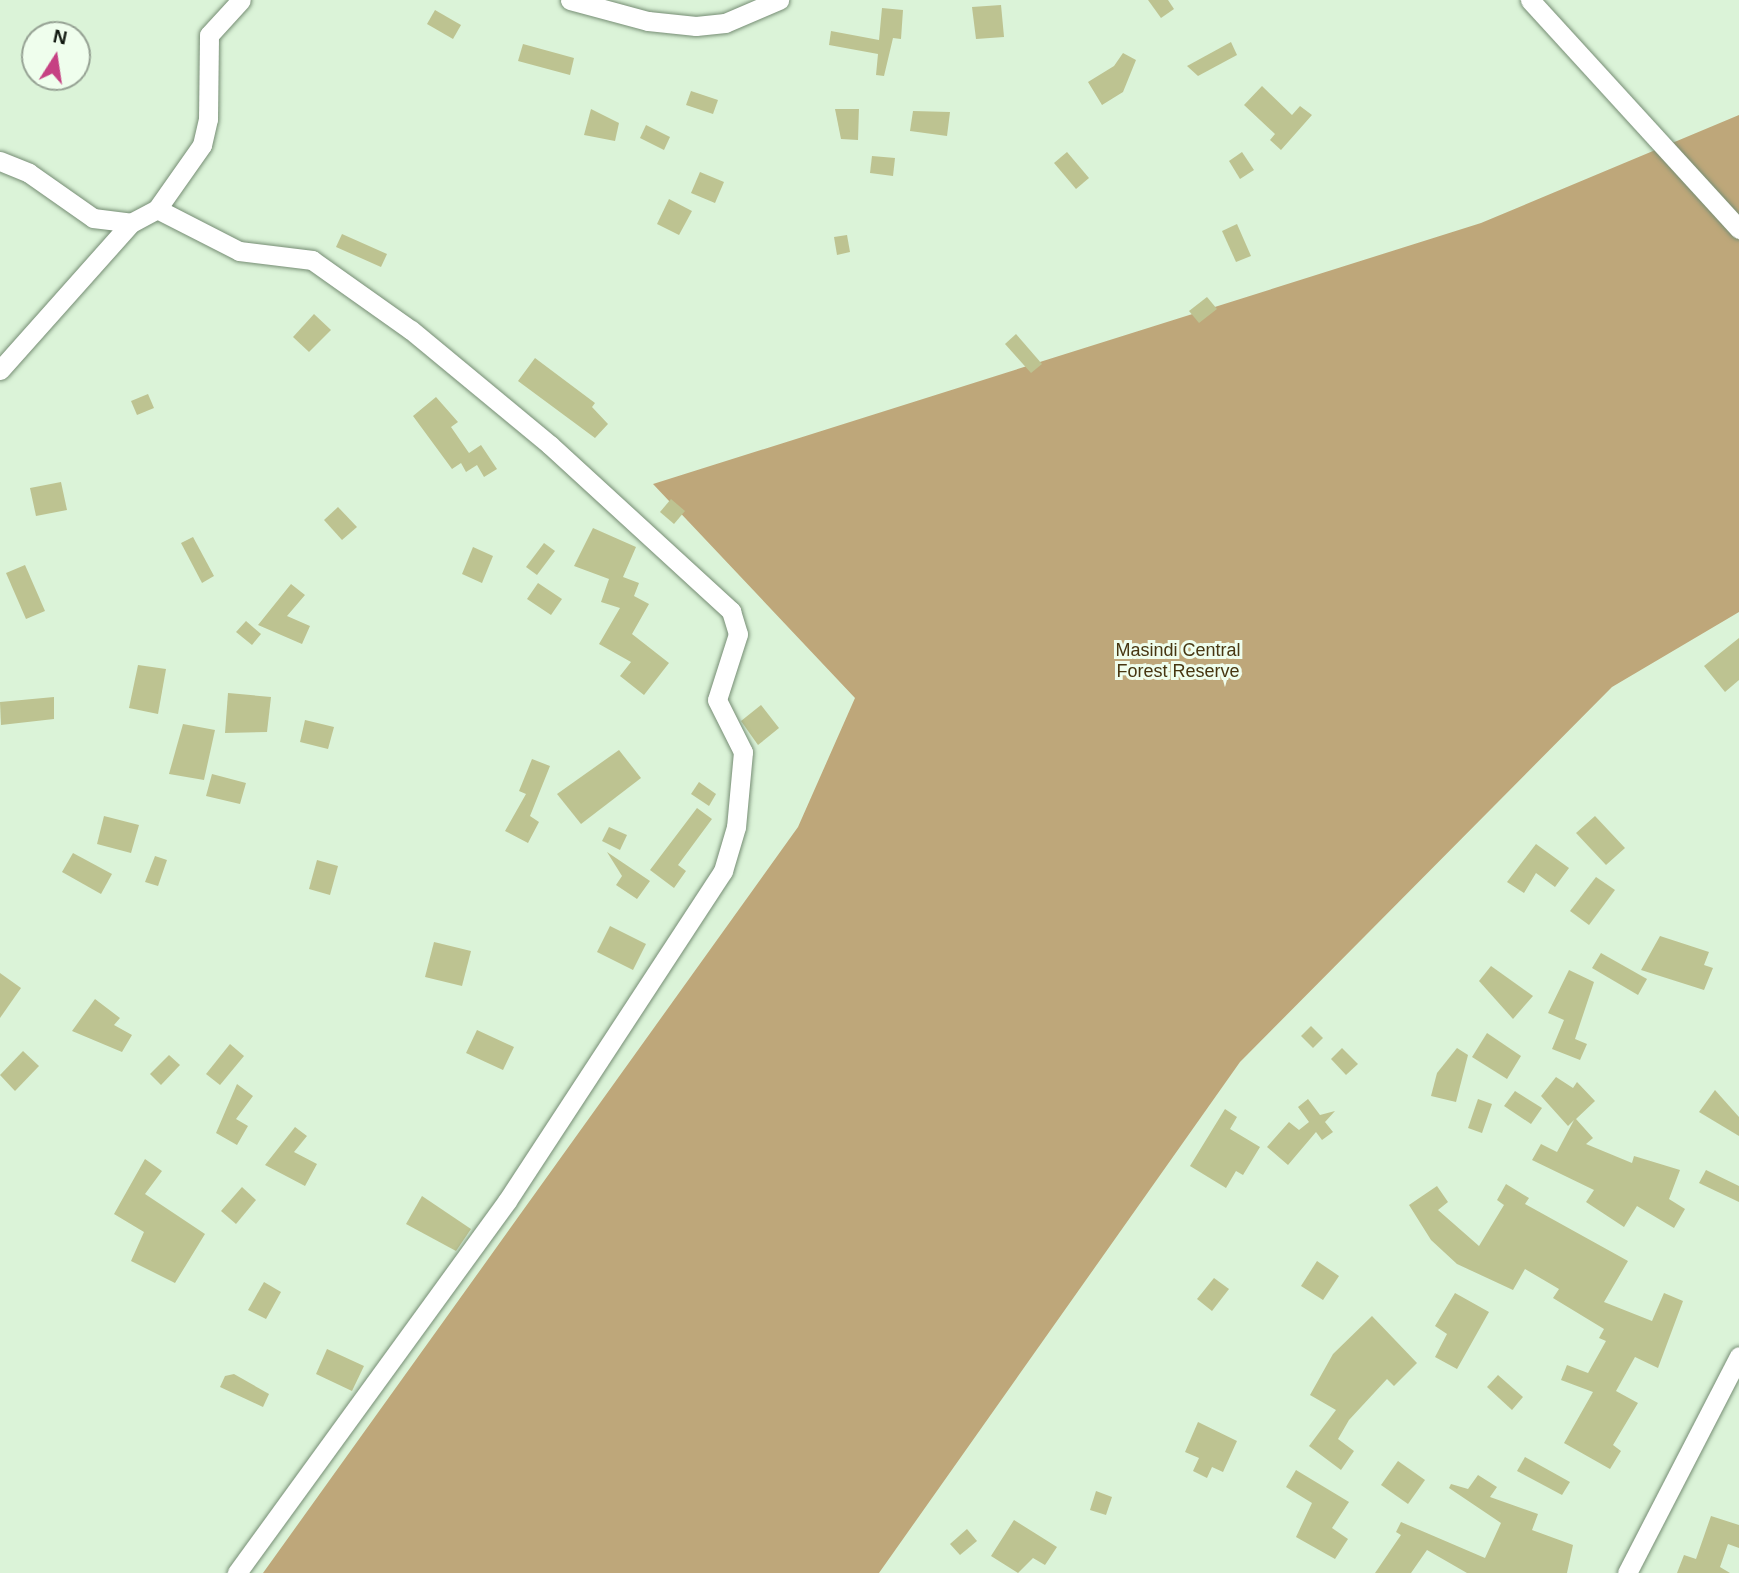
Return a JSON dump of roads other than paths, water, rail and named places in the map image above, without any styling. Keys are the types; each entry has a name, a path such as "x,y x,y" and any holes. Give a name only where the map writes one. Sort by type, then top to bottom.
{"street":[{"path":"0,370 131,223 157,209 202,145 208,119 209,35 241,0"},
{"path":"570,0 648,21 696,26 725,23 779,0"},
{"path":"1530,0 1739,229"},
{"path":"0,161 29,173 93,218 131,223"},
{"path":"157,209 239,251 290,255 333,269 550,445 723,602 738,634 717,700 743,752 736,827 723,871 507,1201 237,1573"},
{"path":"1627,1573 1739,1356"}],"park label":[{"name":"Masindi Central Forest Reserve","path":"1178,661"}]}
